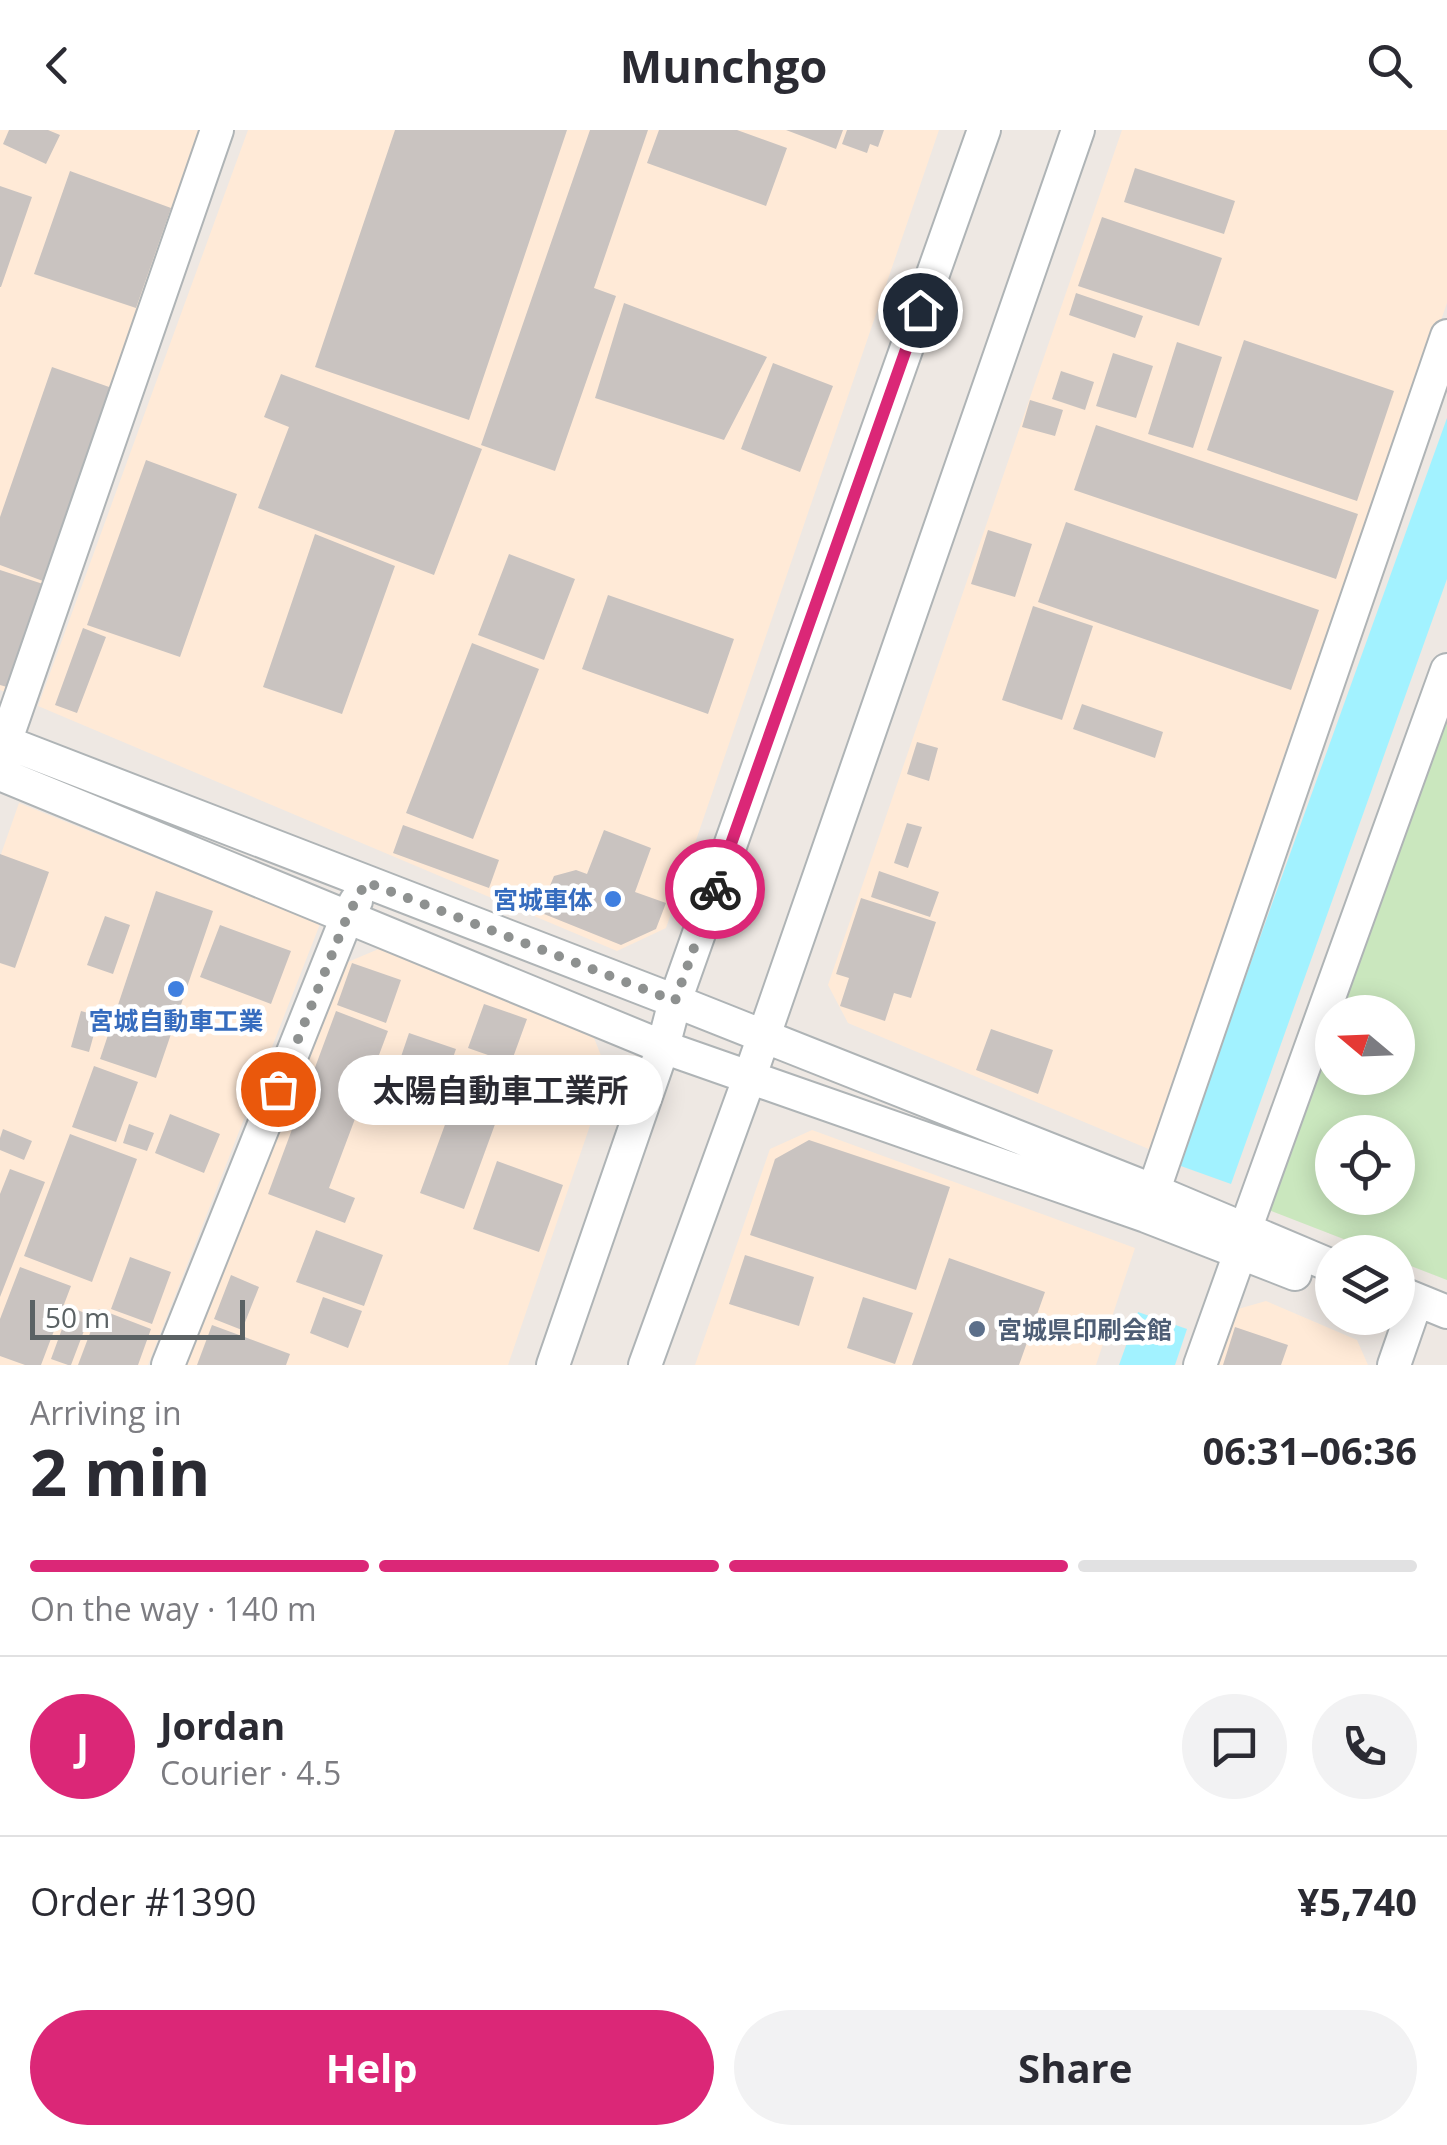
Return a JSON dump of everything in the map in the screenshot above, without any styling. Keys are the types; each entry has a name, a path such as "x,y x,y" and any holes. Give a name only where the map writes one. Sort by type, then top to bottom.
{"street":[{"path":"1,753 216,130"},
{"path":"553,1365 663,1047 675,1001 984,130"},
{"path":"645,1365 750,1076 1078,130"},
{"path":"1149,1203 1447,336"},
{"path":"1200,1365 1447,670"},
{"path":"1,753 366,882 763,1036 1242,1241 1315,1279"},
{"path":"1,753 347,917 663,1047 1149,1203"},
{"path":"168,1365 347,917 366,882"},
{"path":"1242,1241 1315,1261"},
{"path":"1415,1308 1447,1312"},
{"path":"1415,1314 1447,1331"},
{"path":"1394,1365 1398,1335"}],"shaded area":[{"path":"0,130 210,130 12,695 0,690"},
{"path":"248,130 939,130 666,928 617,951 38,706"},
{"path":"1122,130 1447,130 1447,303 1151,1150 848,1023 828,985"},
{"path":"19,803 320,924 148,1365 0,1365 0,857"},
{"path":"381,948 592,1033 608,1073 508,1365 185,1365 343,964"},
{"path":"812,1130 1135,1248 1096,1365 695,1365 770,1149"},
{"path":"1266,1301 1315,1322 1315,1335 1345,1335 1357,1340 1368,1365 1218,1365 1238,1309"}],"green space":[{"path":"1447,713 1447,1280 1415,1268 1415,1235 1333,1235 1269,1210 1315,1081 1315,1095 1415,1095 1415,995 1346,995"}],"water":[{"path":"1447,418 1447,579 1231,1184 1178,1165"},
{"path":"1138,1312 1187,1329 1175,1365 1119,1365"}],"building":[{"path":"9,130 48,130 60,135 46,164 3,144"},
{"path":"395,130 567,130 469,420 315,367"},
{"path":"590,130 648,130 594,288 616,296 555,471 481,445"},
{"path":"659,130 737,130 787,148 766,206 647,163"},
{"path":"786,130 843,130 836,149"},
{"path":"847,130 884,130 878,147 870,144 867,153 842,144"},
{"path":"1135,168 1235,201 1224,234 1124,202"},
{"path":"70,171 171,208 136,308 34,274"},
{"path":"0,186 32,197 1,287 0,287"},
{"path":"1102,217 1222,258 1199,326 1078,286"},
{"path":"1076,293 1143,316 1135,338 1069,315"},
{"path":"624,303 767,357 724,440 595,398"},
{"path":"1244,340 1394,391 1357,501 1207,450"},
{"path":"1177,342 1222,357 1193,448 1148,434"},
{"path":"1113,353 1153,366 1136,418 1096,406"},
{"path":"773,363 833,386 800,472 741,449"},
{"path":"52,367 112,388 43,581 0,565 0,517"},
{"path":"1061,371 1094,382 1085,410 1052,399"},
{"path":"281,374 482,449 434,575 258,508 289,427 264,417"},
{"path":"1030,400 1063,410 1055,436 1022,427"},
{"path":"1096,425 1358,514 1336,579 1074,490"},
{"path":"146,460 237,494 180,657 87,625"},
{"path":"1066,522 1319,610 1291,690 1038,602"},
{"path":"988,530 1032,544 1015,597 971,584"},
{"path":"315,534 395,566 342,714 263,687"},
{"path":"509,554 575,579 544,660 478,635"},
{"path":"0,570 43,584 7,687 0,685"},
{"path":"608,595 734,639 708,714 582,669"},
{"path":"1033,606 1093,626 1062,720 1002,700"},
{"path":"83,628 106,637 77,713 55,705"},
{"path":"472,643 539,669 473,839 406,813"},
{"path":"1082,704 1163,732 1155,758 1073,729"},
{"path":"917,742 938,748 929,781 907,774"},
{"path":"907,823 922,827 908,868 894,863"},
{"path":"403,825 499,860 489,888 393,853"},
{"path":"604,830 651,848 635,892 666,903 656,929 621,945 539,912 554,876 576,870 587,874"},
{"path":"0,854 49,872 15,968 0,963"},
{"path":"879,871 939,892 930,917 871,897"},
{"path":"156,891 213,911 156,1078 100,1059"},
{"path":"861,898 936,922 911,998 894,993 885,1021 840,1006 849,978 836,974"},
{"path":"105,916 130,925 113,974 87,965"},
{"path":"220,925 291,951 271,1004 200,977"},
{"path":"352,963 401,980 386,1023 337,1005"},
{"path":"484,1004 527,1019 511,1063 468,1048"},
{"path":"81,1011 99,1016 89,1052 71,1047"},
{"path":"336,1011 388,1031 329,1188 355,1198 345,1223 268,1194"},
{"path":"991,1029 1053,1050 1038,1094 976,1070"},
{"path":"409,1033 456,1049 431,1122 384,1107"},
{"path":"469,1059 513,1075 464,1209 420,1193"},
{"path":"94,1066 138,1082 116,1142 72,1127"},
{"path":"170,1114 220,1134 204,1173 155,1153"},
{"path":"129,1124 154,1133 147,1151 123,1143"},
{"path":"3,1129 32,1141 24,1160 0,1150"},
{"path":"70,1134 137,1159 92,1282 24,1256"},
{"path":"809,1140 950,1187 916,1290 750,1235 775,1159"},
{"path":"497,1161 563,1185 539,1252 473,1229"},
{"path":"10,1169 45,1182 0,1297 0,1194"},
{"path":"316,1230 383,1255 364,1306 296,1282"},
{"path":"745,1255 814,1277 799,1326 729,1304"},
{"path":"130,1257 171,1272 152,1324 111,1309"},
{"path":"949,1258 1045,1292 1019,1365 912,1365"},
{"path":"20,1267 71,1286 41,1365 25,1365 0,1356 0,1319"},
{"path":"231,1275 259,1287 242,1330 214,1319"},
{"path":"323,1297 362,1311 348,1348 310,1333"},
{"path":"863,1297 913,1313 895,1364 847,1348"},
{"path":"70,1307 90,1315 68,1365 51,1359"},
{"path":"99,1309 151,1329 138,1365 78,1365"},
{"path":"212,1325 290,1354 286,1365 197,1365"},
{"path":"1235,1327 1288,1345 1281,1365 1223,1365"}],"way so far":[{"path":"278,1089 347,917 366,882 675,1001 715,889"}],"place":[{"name":"宮城車体","path":"613,899"},
{"name":"宮城自動車工業","path":"176,989"},
{"name":"太陽自動車工業所","path":"278,1089"},
{"name":"宮城県印刷会館","path":"977,1329"}],"route":[{"path":"715,889 920,310"}]}
